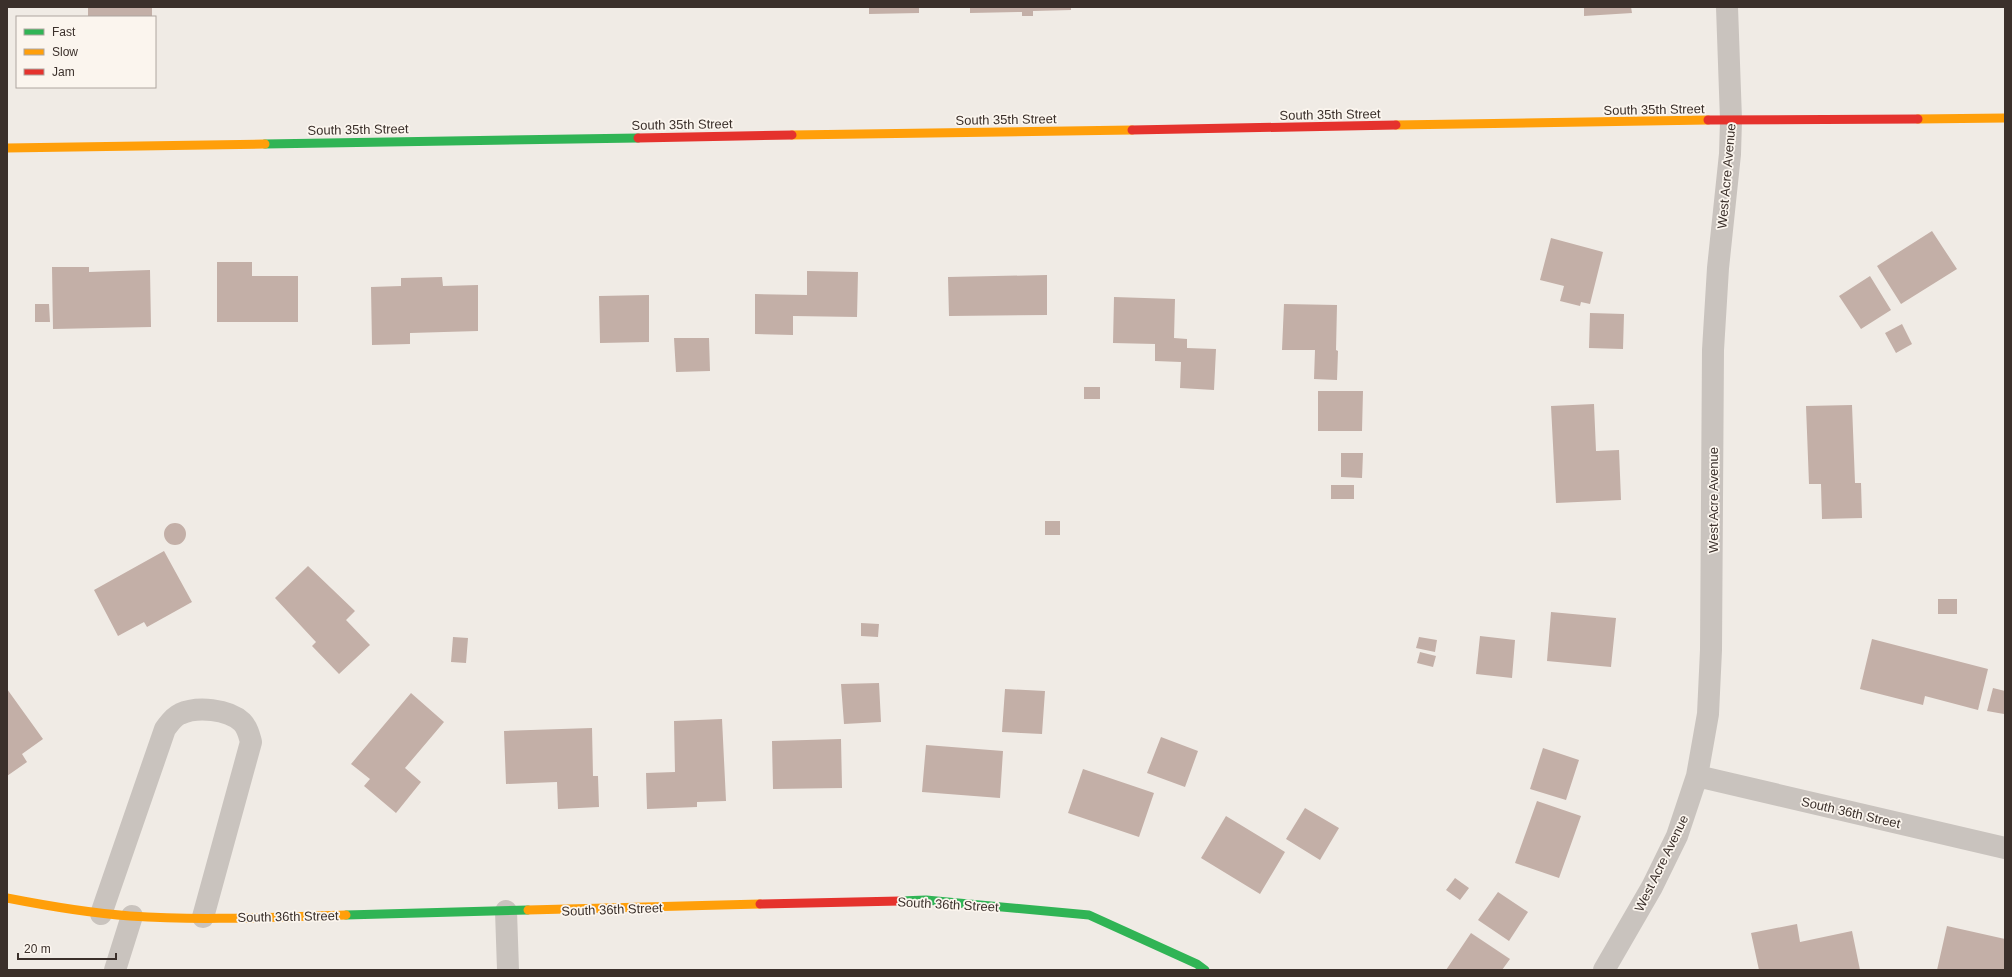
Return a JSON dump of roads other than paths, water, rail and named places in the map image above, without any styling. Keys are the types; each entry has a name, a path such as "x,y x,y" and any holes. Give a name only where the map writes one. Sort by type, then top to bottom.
{"street":[{"name":"West Acre Avenue","path":"1604,970 1652,887 1677,836 1697,776 1708,714 1711,650 1713,350 1718,268 1730,154 1731,120 1727,7"},
{"name":"South 35th Street","path":"7,148 1731,120 2005,118"},
{"path":"102,914 165,730 173,718 180,714 210,710 229,714 242,722 248,731 251,742 203,917"},
{"name":"South 36th Street","path":"1697,776 2005,848"},
{"name":"South 36th Street","path":"7,898 46,906 102,914 203,917 926,900 1089,915 1197,964 1205,970"},
{"path":"506,911 508,970"},
{"path":"115,970 132,916"}]}
